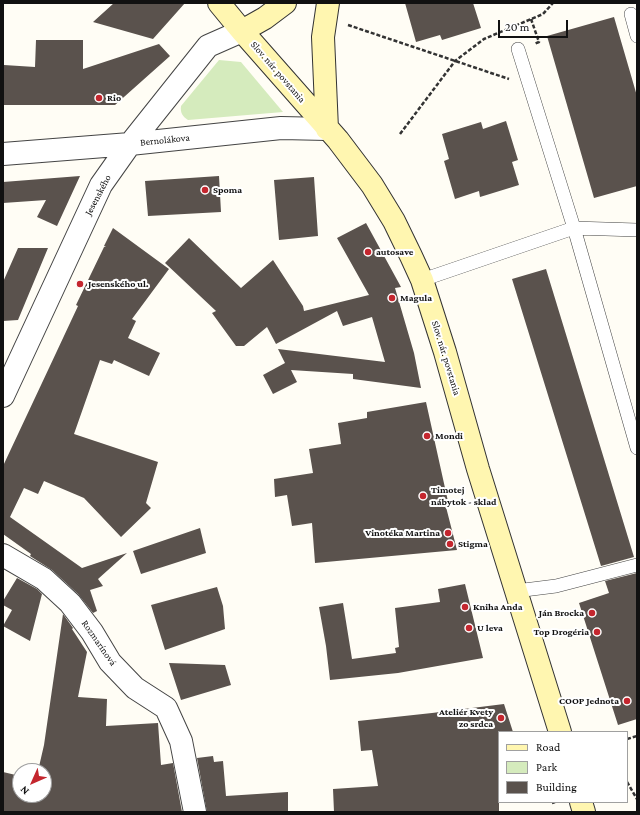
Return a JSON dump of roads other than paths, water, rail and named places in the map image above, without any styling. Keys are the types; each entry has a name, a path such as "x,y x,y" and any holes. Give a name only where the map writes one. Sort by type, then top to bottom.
{"main road":[{"name":"Slov. nár. povstania","path":"219,3 327,129 372,185 394,221 422,280 445,352 478,470 560,731"},
{"path":"242,31 265,18 285,3"},
{"path":"327,129 323,37 328,3"}],"street":[{"name":"Jesenského","path":"3,396 101,185 130,144 208,46 242,31"},
{"name":"Bernolákova","path":"3,154 130,144 281,128 327,129"},
{"name":"Rozmarínová","path":"3,555 44,579 70,603 92,632 110,662 135,688 166,708 181,741 195,812"}],"lane":[{"path":"631,14 637,36"},
{"path":"518,49 574,228 637,448"},
{"path":"422,280 574,228 637,230"},
{"path":"516,591 556,586 637,565"}],"place":[{"name":"Rio","path":"99,98"},
{"name":"Spoma","path":"205,190"},
{"name":"autosave","path":"368,252"},
{"name":"Jesenského ul.","path":"80,284"},
{"name":"Magula","path":"392,298"},
{"name":"Mondi","path":"427,436"},
{"name":"Timotej nábytok - sklad","path":"423,496"},
{"name":"Vinotéka Martina","path":"448,533"},
{"name":"Stigma","path":"450,544"},
{"name":"Kniha Anda","path":"465,607"},
{"name":"Ján Brocka","path":"592,613"},
{"name":"U leva","path":"469,628"},
{"name":"Top Drogéria","path":"597,632"},
{"name":"COOP Jednota","path":"627,701"},
{"name":"Ateliér Kvety zo srdca","path":"501,718"}]}
